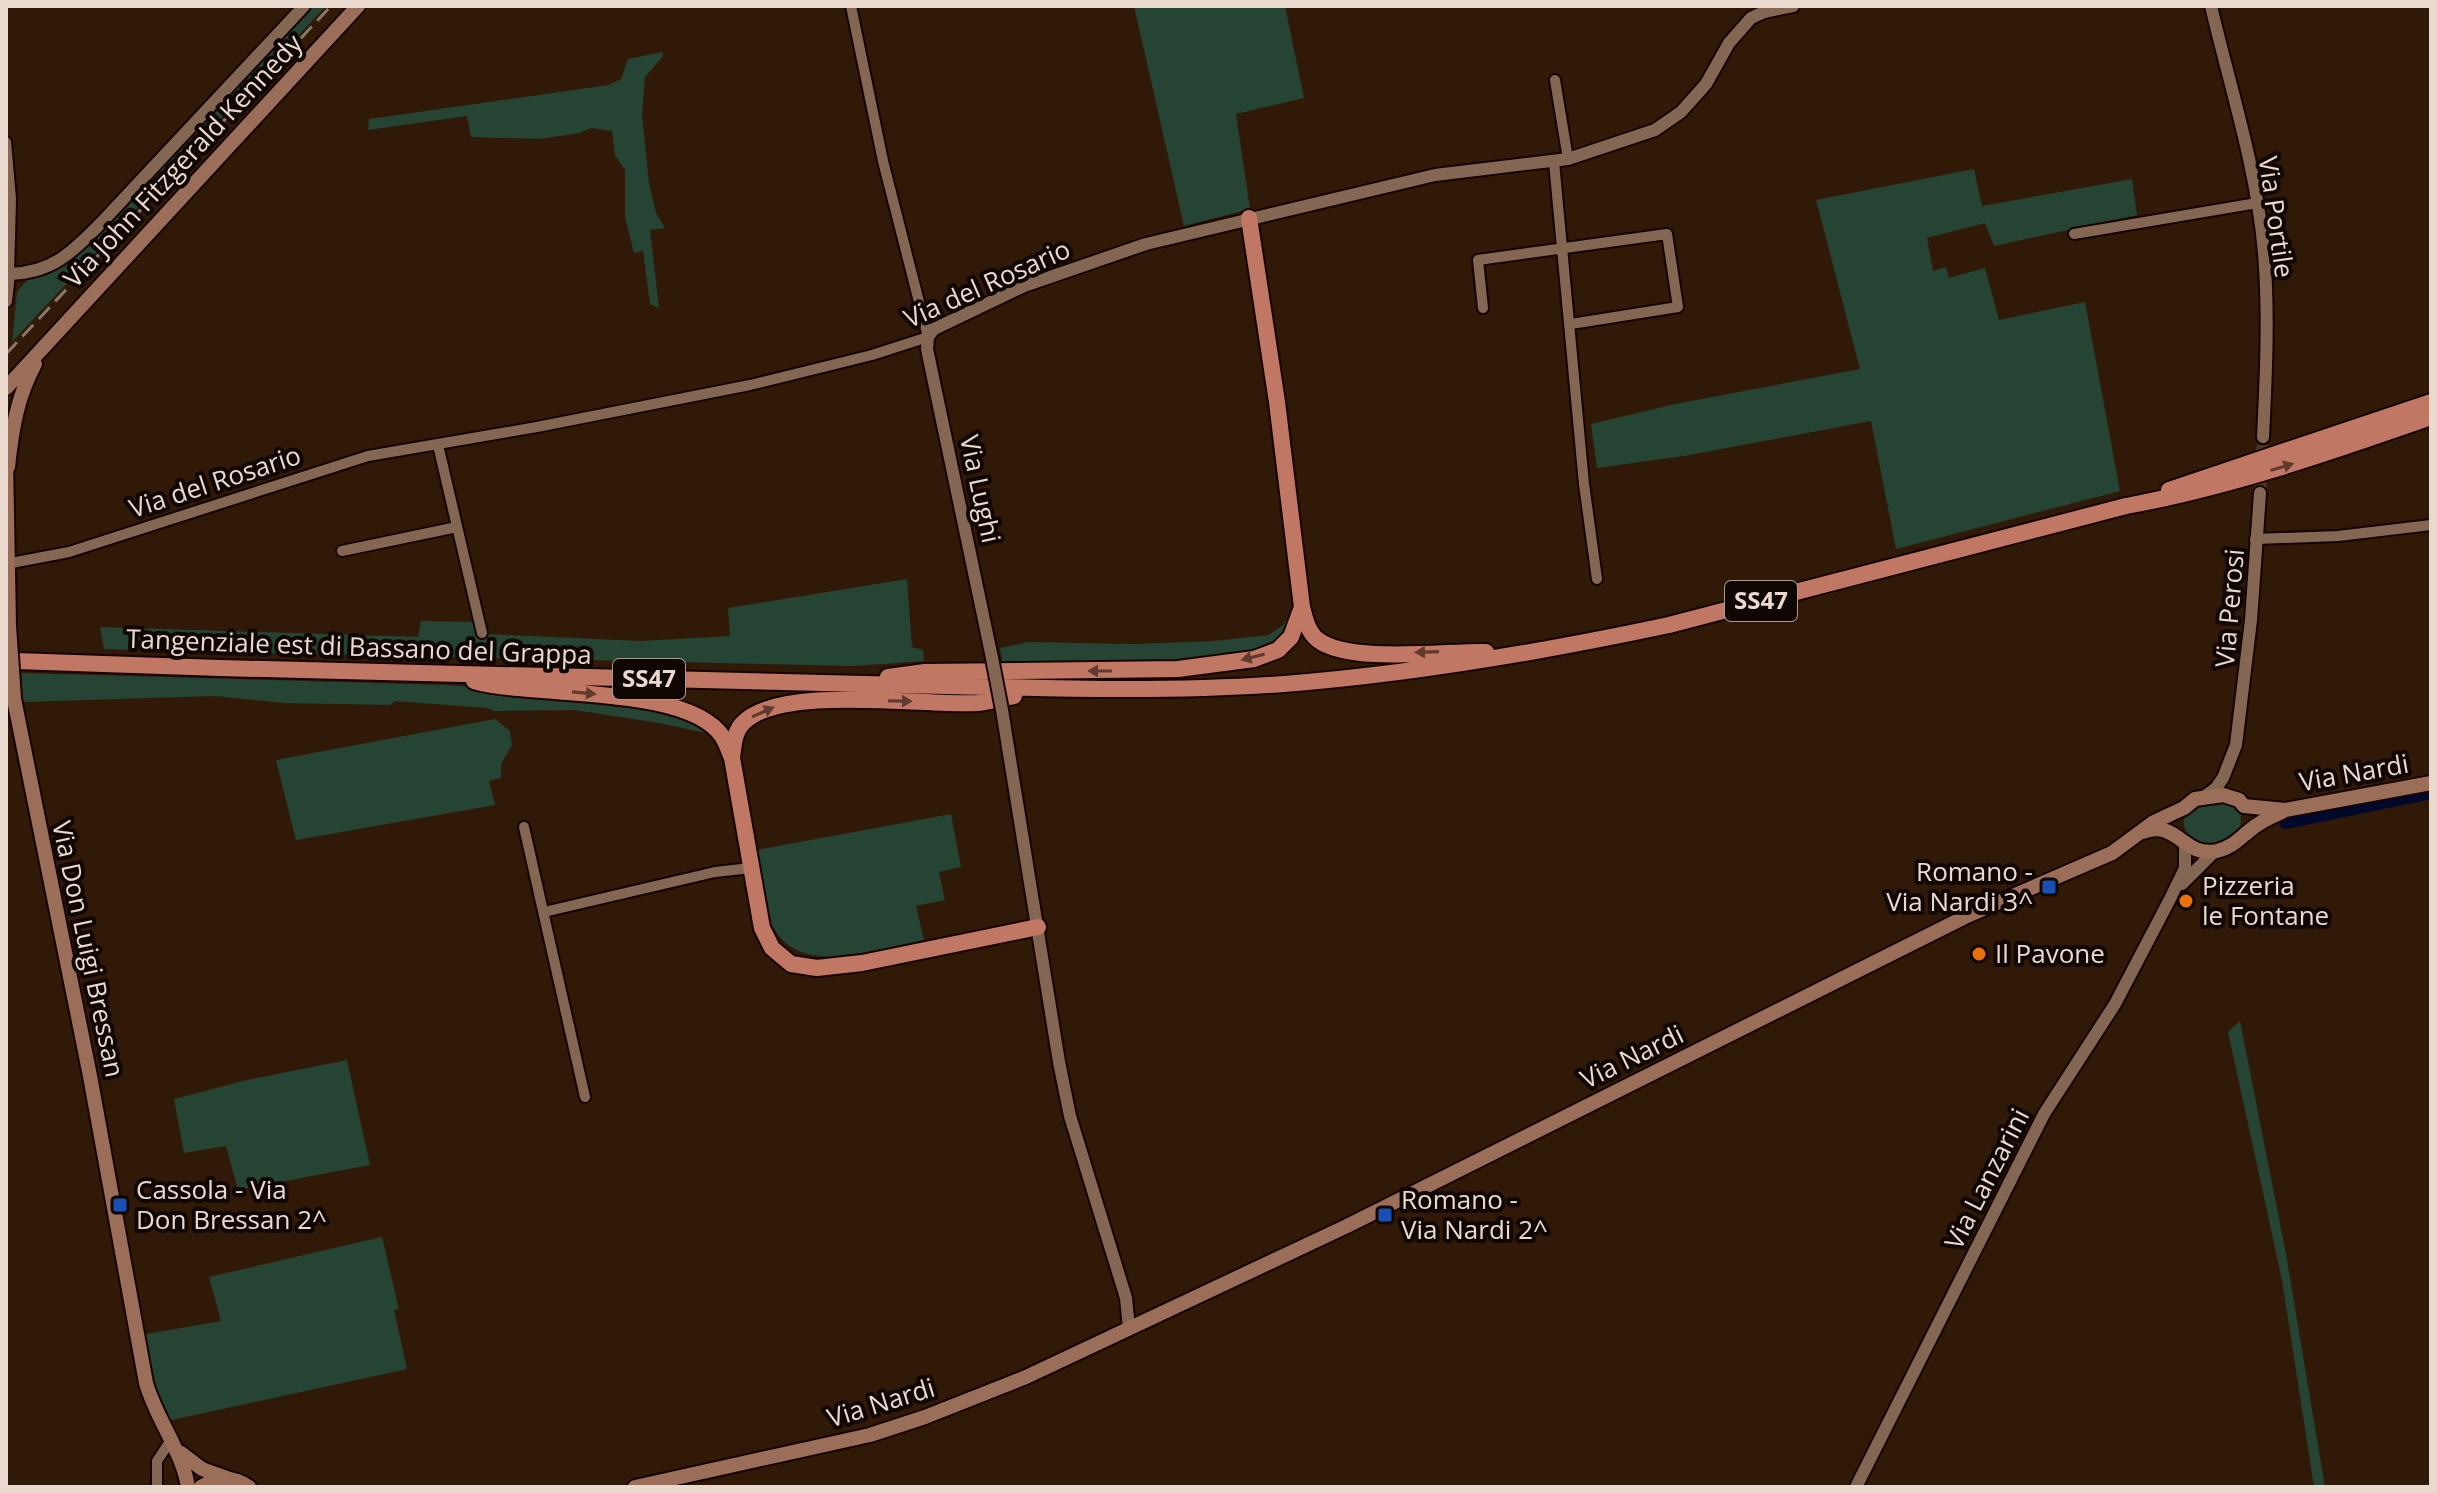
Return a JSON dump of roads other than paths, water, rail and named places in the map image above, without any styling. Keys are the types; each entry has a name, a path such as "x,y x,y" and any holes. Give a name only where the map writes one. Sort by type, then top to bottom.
{"highway":[{"path":"1249,218 1277,402 1302,607 1308,628 1318,640 1355,652 1520,654"},
{"name":"Tangenziale est di Bassano del Grappa","path":"2126,506 2431,402"},
{"name":"Tangenziale est di Bassano del Grappa","path":"16,661 1047,689 1165,689 1285,684 1439,667 1669,625 2126,506 2190,494 2327,453 2431,417"},
{"path":"845,684 925,672 1178,669 1254,659 1278,650 1291,637 1302,607"},
{"path":"452,674 496,687 599,695 672,707 710,724 722,736 732,758 762,928 772,948 791,964 817,968 862,963 1038,927"},
{"path":"732,758 734,738 742,724 764,710 780,705 850,701 980,703 1047,689"}],"main road":[{"name":"Via John Fitzgerald Kennedy","path":"6,388 358,6"},
{"name":"Via John Fitzgerald Kennedy","path":"6,479 13,428 13,395 44,349"},
{"name":"Via Don Luigi Bressan","path":"6,459 6,564 14,699 93,1091 146,1383 153,1408 184,1467 188,1487"},
{"name":"Via Nardi","path":"639,1487 870,1435 1026,1377 1360,1220 1969,915 2112,853 2154,822 2184,808 2195,799 2223,795 2259,809 2285,810 2431,783"},
{"path":"2241,803 2249,820 2245,833"},
{"path":"2183,842 2178,820 2184,808"},
{"name":"Via Nardi","path":"2214,852 2234,844 2245,833 2285,810"},
{"path":"2139,833 2154,828 2170,830 2194,850 2214,852"},
{"name":"Via Don Luigi Bressan","path":"171,1440 186,1458 202,1469 249,1487"},
{"path":"201,1487 218,1479 230,1479"}],"street":[{"path":"9,274 50,266 67,257 304,6"},
{"name":"Via Lughi","path":"851,6 883,161 928,337 929,357 992,658 1070,1116 1126,1298"},
{"name":"Via del Rosario","path":"6,564 69,552 368,456 750,385 872,355 928,337 934,329 1024,286 1146,244 1435,175 1568,159 1655,130 1681,112 1706,84 1729,43 1751,18 1793,6"},
{"name":"Via Portile","path":"2211,6 2257,203 2264,254 2266,378 2263,437"},
{"path":"1555,80 1568,159"},
{"path":"6,142 11,199 6,301"},
{"path":"1554,162 1584,484 1597,579"},
{"path":"2074,234 2257,203"},
{"path":"1483,308 1478,260 1667,234 1678,307 1571,324"},
{"path":"438,445 482,633"},
{"path":"2255,539 2260,493"},
{"name":"Via Perosi","path":"2232,757 2243,702 2255,539 2338,536 2431,525"},
{"path":"342,551 457,527"},
{"path":"2205,796 2223,778 2232,757"},
{"path":"2232,757 2231,784 2241,803"},
{"path":"524,827 585,1097"},
{"name":"Via Lanzarini","path":"1856,1487 2044,1114 2115,1004 2170,899 2185,868 2187,857 2183,842"},
{"name":"Via Lanzarini","path":"2170,899 2189,875 2214,852"},
{"path":"544,912 715,872 751,868"},
{"path":"1126,1298 1145,1322"},
{"path":"1126,1298 1129,1328"},
{"path":"157,1487 157,1461 171,1440"}],"waterway":[{"path":"2285,823 2431,793"}],"tunnel":[{"path":"2260,493 2263,437"}],"railway":[{"path":"6,354 331,6"}],"place":[{"name":"Romano - Via Nardi 3^","path":"2049,887"},
{"name":"Pizzeria le Fontane","path":"2186,901"},
{"name":"Il Pavone","path":"1979,954"},
{"name":"Cassola - Via Don Bressan 2^","path":"120,1205"},
{"name":"Romano - Via Nardi 2^","path":"1385,1215"}]}
